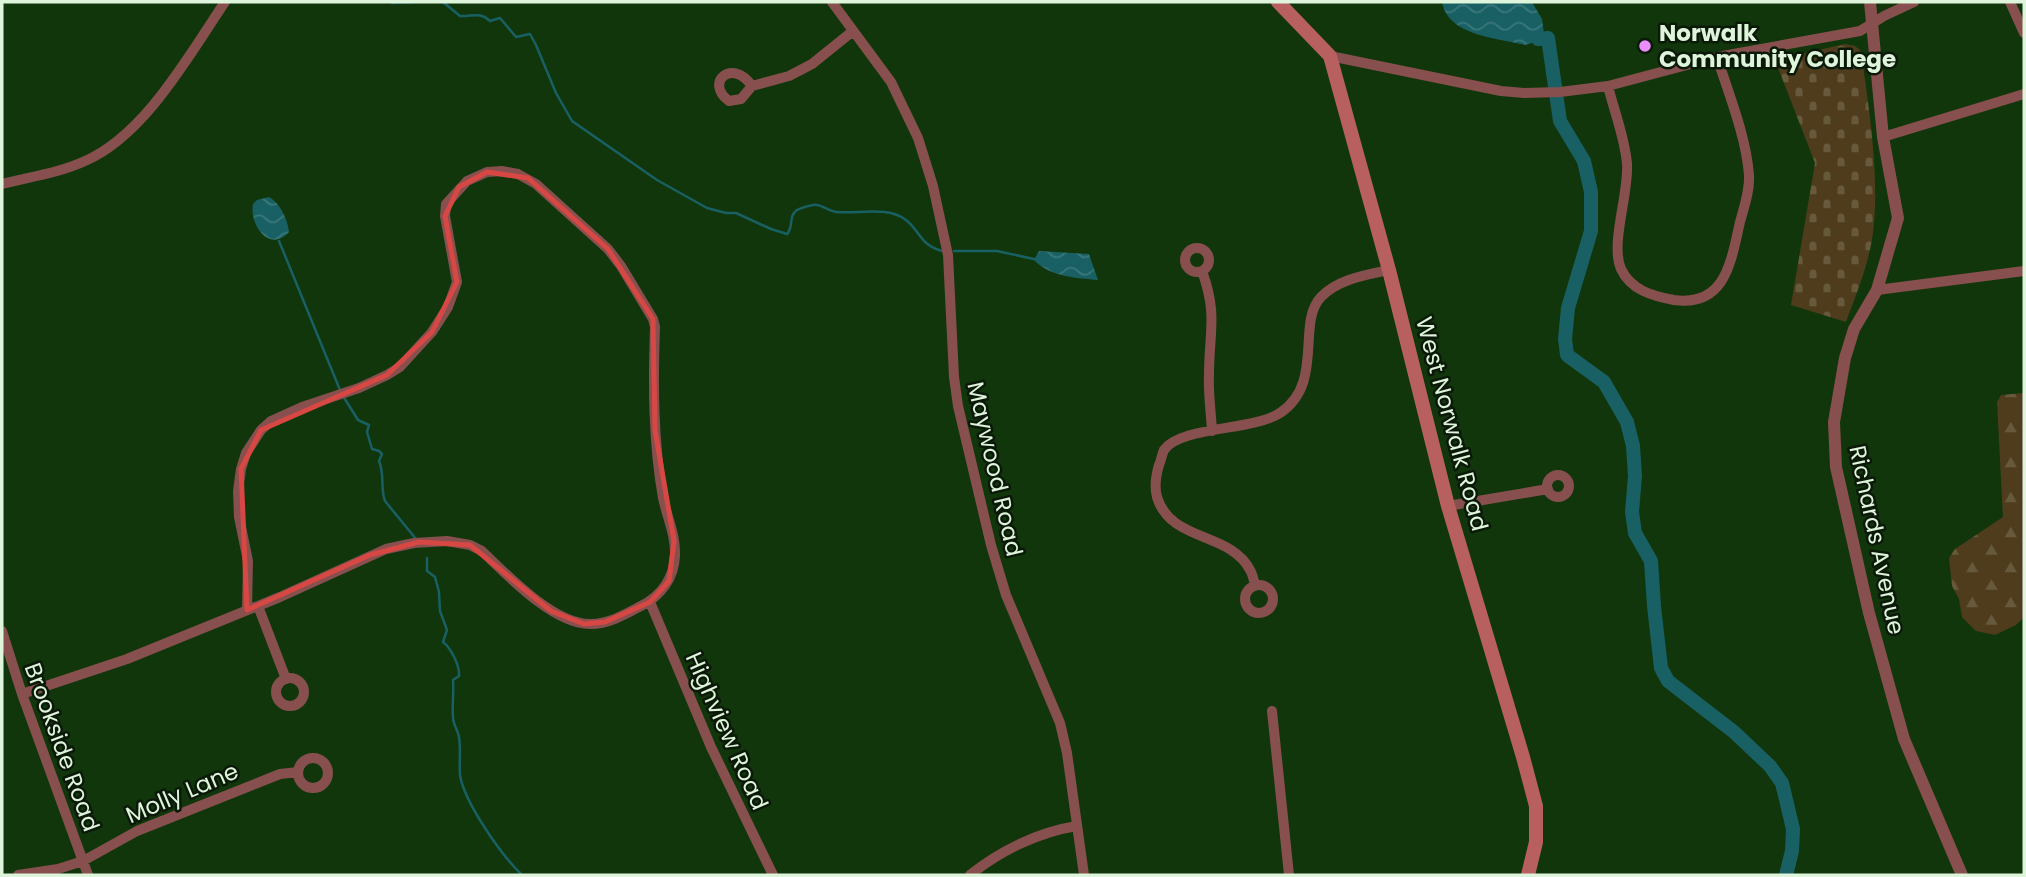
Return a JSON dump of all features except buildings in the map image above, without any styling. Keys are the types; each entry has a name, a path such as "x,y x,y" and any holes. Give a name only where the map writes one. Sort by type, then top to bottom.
{"main road":[{"name":"West Norwalk Road","path":"1278,2 1330,56 1389,270 1448,506 1499,665 1536,806 1536,842 1528,875"}],"street":[{"path":"2,184 74,166 116,142 159,99 225,2"},
{"name":"Maywood Road","path":"832,2 891,82 918,138 933,186 948,255 958,406 991,547 1006,595 1060,723 1067,753 1084,875"},
{"name":"Richards Avenue","path":"1870,2 1883,137 1898,218 1877,290 1854,329 1844,358 1834,422 1836,467 1869,613 1904,739 1962,875"},
{"path":"1330,56 1500,91 1554,92 1608,86 1717,57 1860,31 1914,2"},
{"path":"2010,2 2024,33"},
{"path":"752,86 789,76 812,64 853,31"},
{"path":"1608,86 1627,163 1627,183 1617,252 1620,266 1629,281 1646,293 1671,299 1698,299 1716,289 1729,269 1749,186 1746,157 1717,57"},
{"path":"1883,137 2024,94"},
{"path":"22,694 127,659 258,606 370,555 417,542 447,541 470,545 482,551 551,611 584,624 605,622 650,602 668,581 675,556 663,498 655,430 653,319 608,249 528,178 507,172 487,172 467,181 451,196 446,205 446,216 457,282 448,307 432,332 400,367 343,394 302,407 271,421 261,430 246,453 238,491 240,524 248,561 247,610"},
{"path":"1255,586 1250,569 1237,555 1183,530 1165,512 1157,496 1156,476 1165,449 1184,438 1258,423 1280,414 1295,400 1305,379 1312,313 1319,298 1336,285 1389,270"},
{"path":"1202,271 1211,299 1213,318 1209,374 1212,431"},
{"path":"1877,290 2024,271"},
{"path":"1448,506 1548,489"},
{"name":"Highview Road","path":"650,602 715,756 773,875"},
{"path":"258,606 286,679"},
{"name":"Brookside Road","path":"2,631 88,875"},
{"path":"1272,711 1289,875"},
{"name":"Molly Lane","path":"18,875 58,869 83,861 137,831 174,815 280,774 298,772"},
{"path":"970,875 1035,837 1061,828 1077,826"}],"highlighted area":[{"path":"487,172 528,178 608,249 653,319 655,430 674,541 669,581 650,602 605,622 584,624 551,611 470,545 419,542 370,555 247,610 241,469 261,430 387,375 432,332 457,282 445,216 459,187"}],"green space":[{"path":"1845,44 1855,46 1861,51 1875,170 1872,240 1846,322 1791,305 1815,163 1775,60"},
{"path":"2024,393 2024,617 2016,625 1995,635 1976,631 1962,617 1959,599 1952,586 1949,558 1955,549 2003,517 1997,402 2001,395"}],"water":[{"path":"1442,2 1532,2 1542,19 1544,34 1525,45 1476,34 1454,22 1446,13"},
{"path":"269,197 283,212 289,232 274,240 262,234 254,220 253,212 253,204 257,200"},
{"path":"1039,251 1089,254 1098,280 1064,276 1048,270 1034,260"}],"waterway":[{"path":"392,3 415,2"},
{"path":"443,2 460,16 479,15 490,21 500,18 516,37 530,34 556,93 572,121 657,180 707,208 736,213 787,234 794,212 810,206 820,206 837,212 891,213 906,220 925,242 942,251"},
{"path":"1538,39 1548,38 1560,121 1584,161 1591,192 1591,231 1568,308 1565,339 1567,355 1604,382 1627,422 1633,446 1635,476 1632,512 1635,533 1651,561 1661,668 1668,681 1734,732 1770,766 1782,783 1793,829 1792,851 1786,875"},
{"path":"279,241 340,390"},
{"path":"954,251 997,251 1034,259"},
{"path":"343,396 358,420 369,425 367,432 372,449 382,454 379,461 385,501 416,539"},
{"path":"427,558 427,571 435,577 440,611 447,630 443,642 449,648 459,672 459,676 453,680 453,712 459,737 463,786 485,828 522,875"}],"place":[{"name":"Norwalk Community College","path":"1645,46"}]}
